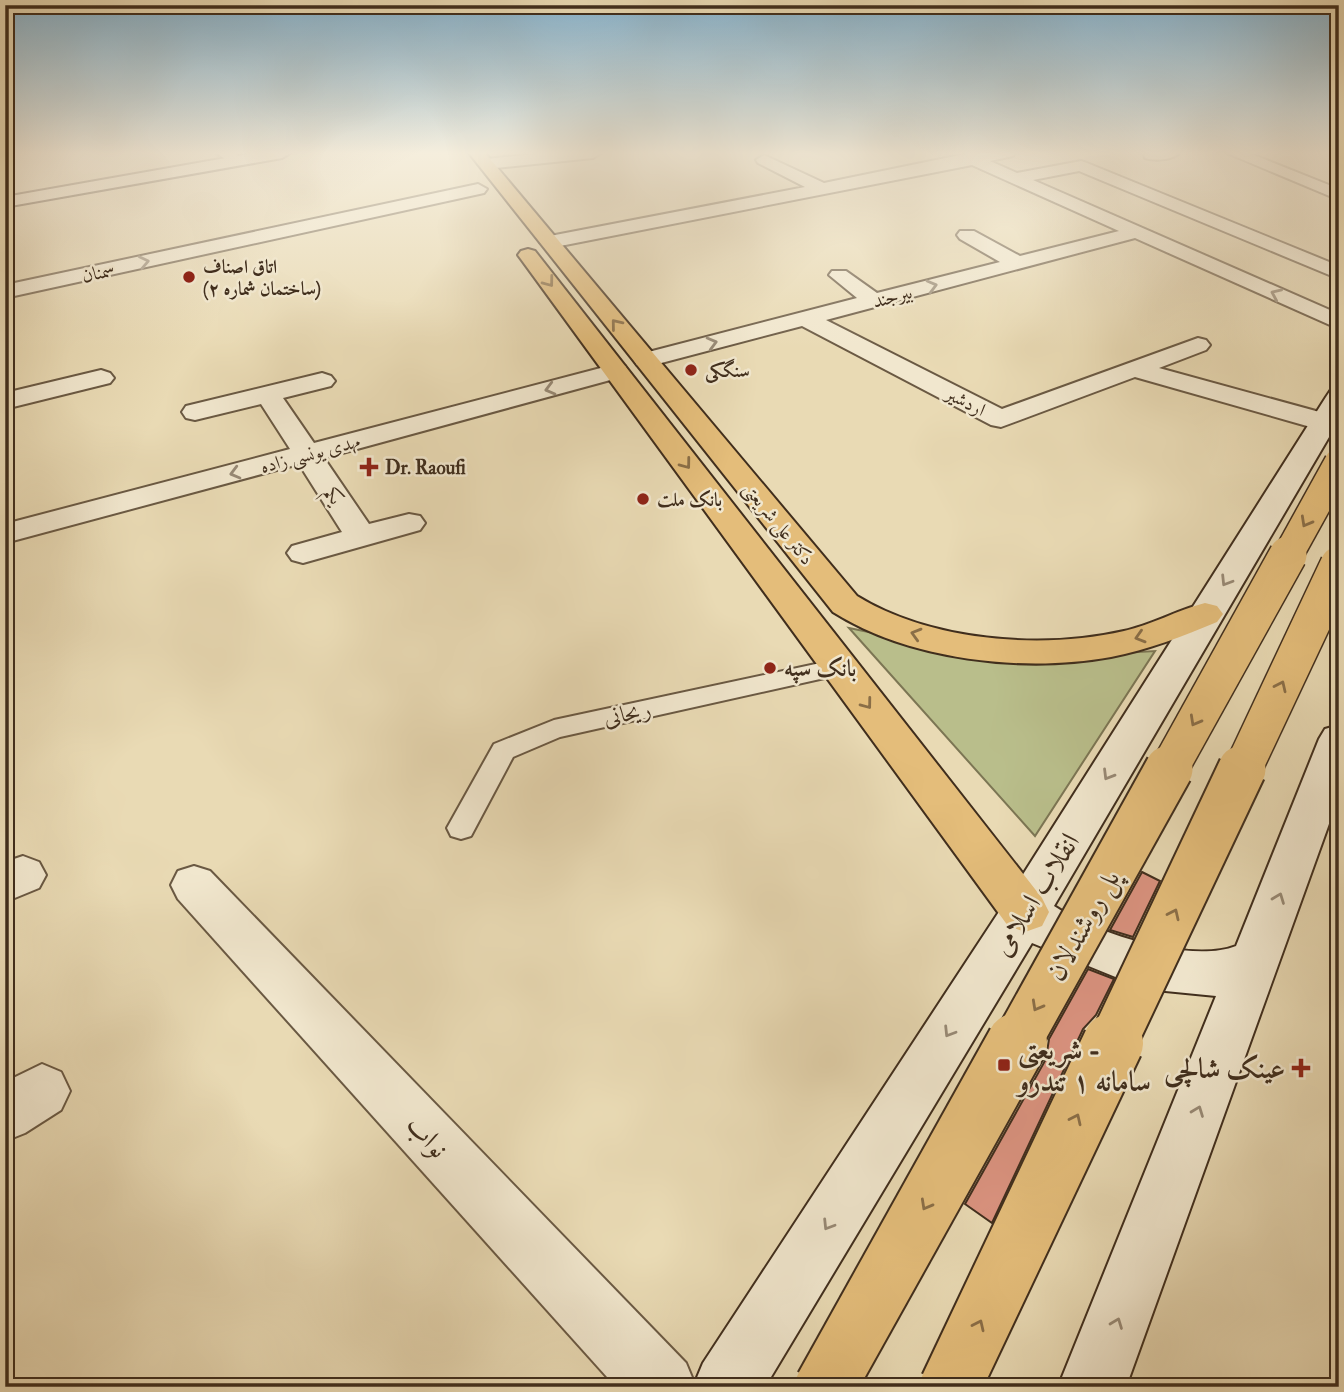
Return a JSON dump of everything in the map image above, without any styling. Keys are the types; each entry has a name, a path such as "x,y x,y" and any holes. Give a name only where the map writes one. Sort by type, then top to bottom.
{"main road":[{"name":"دکتر علی شریعتی","path":"515,218 631,366 845,604 860,616 890,627 961,645 1041,650 1099,647 1127,641 1205,614"},
{"name":"دکتر علی شریعتی","path":"526,218 550,242 631,366 839,667 1025,912"},
{"name":"پل روشندلان","path":"825,1387 1334,427"},
{"path":"950,1387 1339,565"}],"street":[{"name":"سمنان","path":"5,292 289,218"},
{"path":"550,242 670,218"},
{"path":"1105,218 1339,322"},
{"path":"1206,218 1339,273"},
{"name":"بیرجند","path":"631,366 1137,232"},
{"path":"967,235 1017,263"},
{"path":"839,275 874,301"},
{"name":"اردشیر","path":"806,319 1000,419 1198,345"},
{"name":"مهدی یونسی زاده","path":"5,534 631,366"},
{"path":"1133,369 1334,427"},
{"path":"5,401 101,377"},
{"path":"195,412 322,381"},
{"name":"یکم","path":"268,395 361,536"},
{"name":"انقلاب اسلامی","path":"726,1387 1025,912 1205,614 1334,427"},
{"path":"303,553 409,523"},
{"path":"1092,1387 1337,751"},
{"name":"نواب","path":"194,885 662,1387"},
{"path":"1025,912 1055,933 1145,967 1222,974 1254,961"}],"lane":[{"name":"ریحانی","path":"461,828 503,751 554,729 839,667"}],"green space":[{"path":"849,628 1005,660 1155,651 1035,836"}],"building":[{"path":"1142,872 1160,881 1133,937 1110,930"},
{"path":"1088,969 1114,979 1096,1015 1083,1029 992,1223 965,1204 1046,1059 1049,1039"}],"place":[{"name":"اتاق اصناف (ساختمان شماره ۲)","path":"189,277"},
{"name":"سنگکی","path":"691,370"},
{"name":"Dr. Raoufi","path":"369,467"},
{"name":"بانک ملت","path":"643,499"},
{"name":"بانک سپه","path":"770,668"},
{"name":"شریعتی - سامانه ۱ تندرو","path":"1004,1065"},
{"name":"عينک شالچی","path":"1301,1068"}]}
